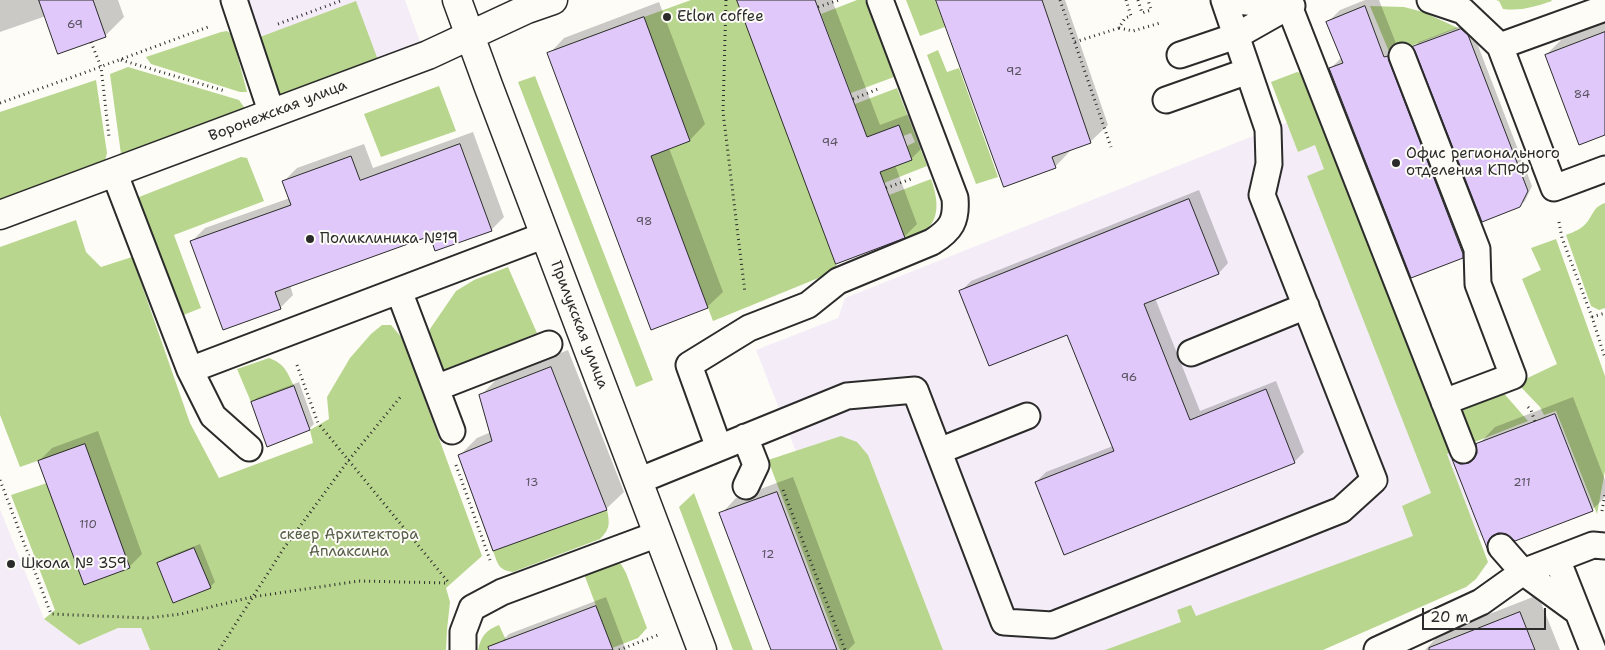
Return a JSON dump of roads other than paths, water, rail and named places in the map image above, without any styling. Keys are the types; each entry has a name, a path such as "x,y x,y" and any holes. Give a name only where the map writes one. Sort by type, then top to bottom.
{"street":[{"name":"Прилукская улица","path":"457,0 702,650"},
{"name":"Воронежская улица","path":"0,215 271,109 428,55 527,9 552,0"}],"lane":[{"path":"719,448 689,365 749,328 808,305 838,281 932,242 944,235 952,224 956,211 955,198 880,0"},
{"path":"638,481 847,396 915,390 1004,622 1052,624 1341,510 1374,480 1262,195 1269,164 1268,130 1224,0 1297,3"},
{"path":"1430,0 1463,11 1500,46 1554,188 1605,169"},
{"path":"1180,55 1236,36 1297,3"},
{"path":"1297,3 1463,450"},
{"path":"236,8 271,109"},
{"path":"1500,46 1589,8"},
{"path":"1402,56 1477,249 1478,284 1512,376 1444,402"},
{"path":"1166,100 1248,71"},
{"path":"114,172 190,370 213,416 249,448"},
{"path":"190,370 545,235"},
{"path":"399,291 452,431"},
{"path":"1191,354 1306,306"},
{"path":"436,388 549,344"},
{"path":"939,451 1027,416"},
{"path":"744,437 751,476"},
{"path":"463,650 463,632 472,608 502,592 658,534"},
{"path":"1377,650 1481,602 1523,572 1593,545 1605,546"},
{"path":"1501,546 1523,572 1578,612"},
{"path":"1557,559 1593,650"}],"place":[{"name":"Etlon coffee","path":"667,17"},
{"name":"Офис регионального отделения КПРФ","path":"1396,163"},
{"name":"Поликлиника №19","path":"310,239"},
{"name":"Школа № 359","path":"11,564"}],"park label":[{"name":"сквер Архитектора Аплаксина","path":"349,544"}]}
